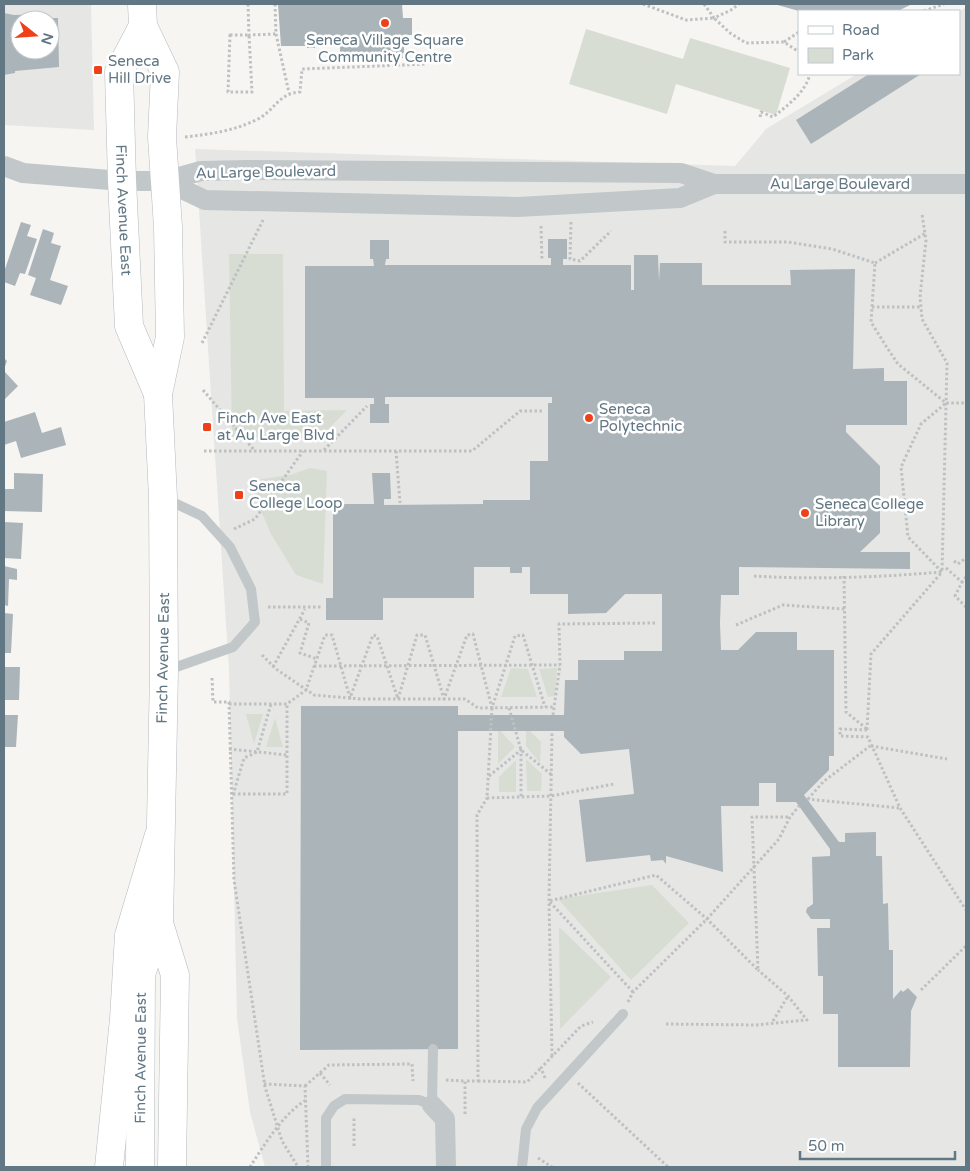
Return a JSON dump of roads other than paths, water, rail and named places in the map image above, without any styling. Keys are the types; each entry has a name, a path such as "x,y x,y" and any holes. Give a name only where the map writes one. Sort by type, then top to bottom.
{"main road":[{"name":"Finch Avenue East","path":"143,15 119,72 122,181 129,326 158,394"},
{"name":"Finch Avenue East","path":"143,15 166,72 162,137 168,227 170,337 158,394 163,498 164,671 159,835 159,923 175,975 172,1167"},
{"path":"109,1167 125,1010 129,935 159,835"},
{"name":"Finch Avenue East","path":"140,1167 141,974 159,923"}],"street":[{"path":"4,166 22,173 122,181 164,181"},
{"name":"Au Large Boulevard","path":"164,181 201,171 247,170 682,173 714,184 966,184"},
{"name":"Au Large Boulevard","path":"164,181 205,200 518,206 680,198 714,184"},
{"path":"432,1105 444,1119 446,1167"}],"lane":[{"path":"163,498 202,516 230,547 251,589 255,622 233,647 164,671"},
{"path":"522,1167 526,1129 537,1108 623,1014"},
{"path":"326,1167 326,1118 334,1106 345,1099 419,1100 432,1105 432,1049"}],"place":[{"name":"Seneca Village Square Community Centre","path":"385,23"},
{"name":"Seneca Hill Drive","path":"98,70"},
{"name":"Seneca Polytechnic","path":"589,418"},
{"name":"Finch Ave East at Au Large Blvd","path":"207,427"},
{"name":"Seneca College Loop","path":"239,495"},
{"name":"Seneca College Library","path":"805,513"}]}
